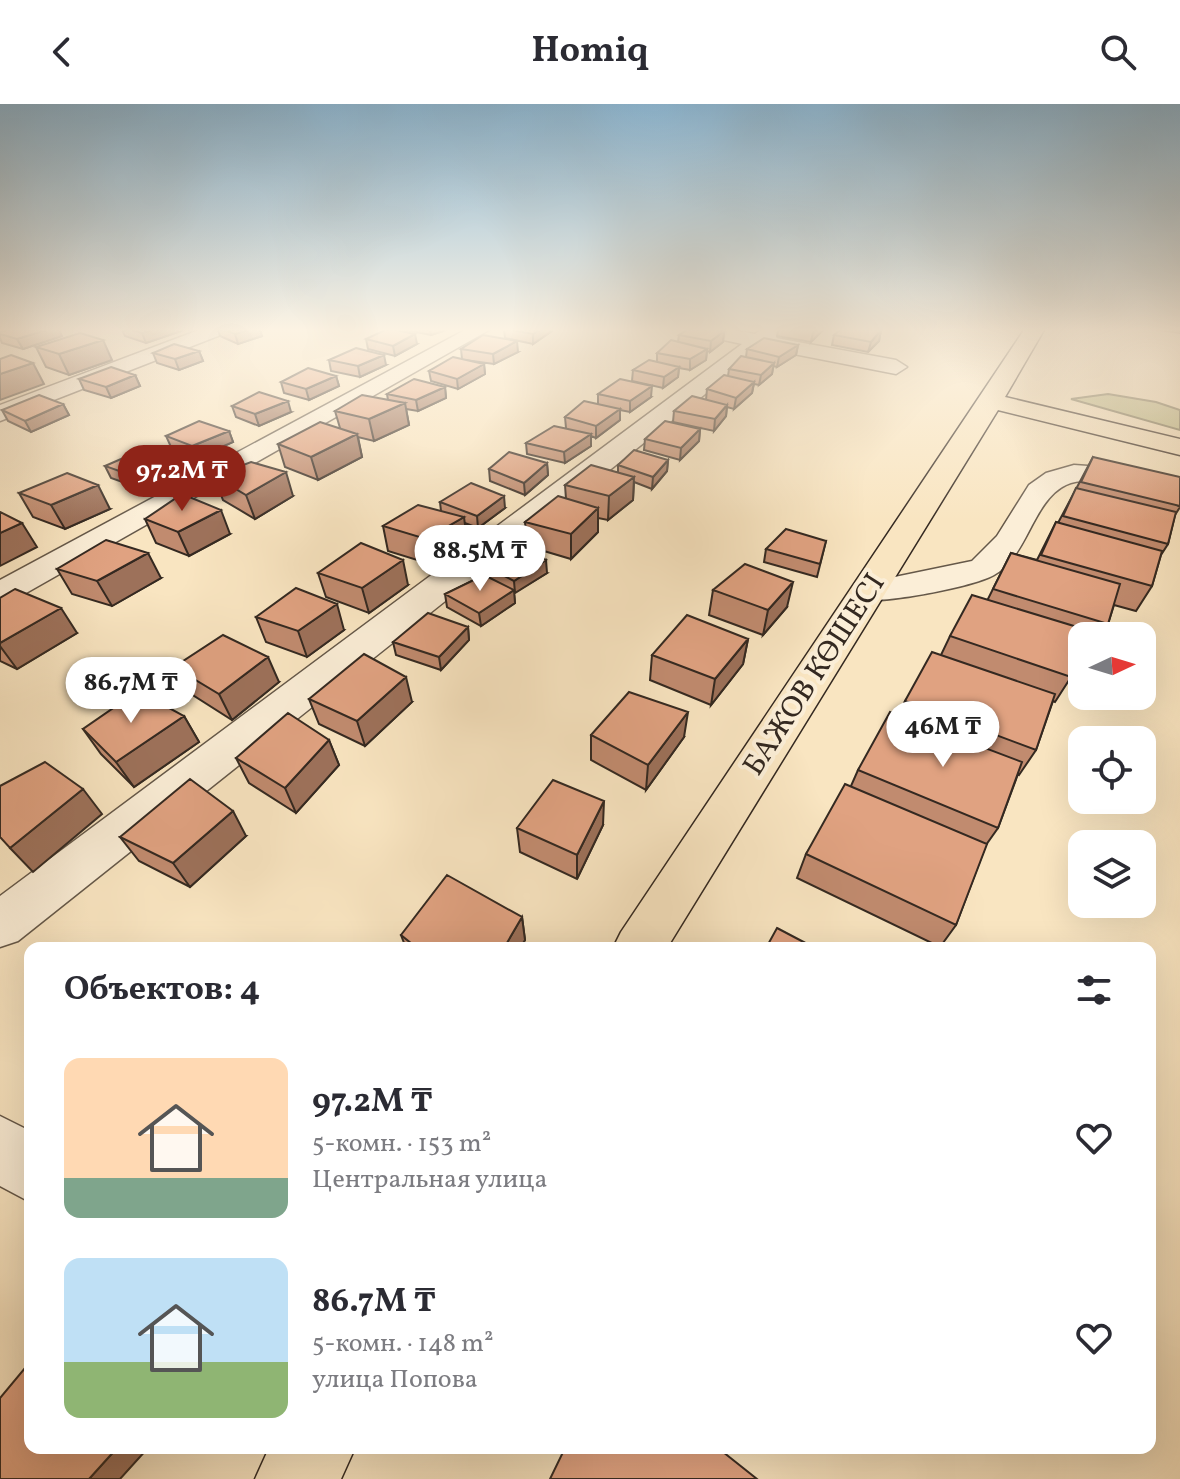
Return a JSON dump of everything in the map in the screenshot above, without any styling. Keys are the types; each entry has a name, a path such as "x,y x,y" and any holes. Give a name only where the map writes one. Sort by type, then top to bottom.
{"main road":[{"name":"БАЖОВ КӨШЕСІ","path":"643,942 995,394"},
{"path":"991,401 1180,447"},
{"path":"295,1479 312,1454"}],"street":[{"path":"0,414 51,394"},
{"path":"0,594 363,394"},
{"path":"0,925 689,394"},
{"path":"868,592 914,587 983,569 1016,534 1032,497 1049,480 1067,474 1088,472 1180,492"},
{"path":"0,1147 24,1165"}],"shaded area":[{"path":"1109,394 1156,402 1180,410 1180,430 1071,399"}],"building":[{"path":"255,394 288,401 255,414 232,406"},
{"path":"388,394 429,394 416,400"},
{"path":"599,394 640,394 630,401"},
{"path":"39,395 63,404 25,421 2,410"},
{"path":"362,395 405,403 369,419 335,411"},
{"path":"692,396 727,405 715,419 674,411"},
{"path":"584,401 620,409 596,426 565,417"},
{"path":"199,421 229,431 192,446 166,436"},
{"path":"665,421 700,429 681,448 645,439"},
{"path":"320,422 357,434 311,457 278,444"},
{"path":"554,426 591,434 564,452 526,443"},
{"path":"146,448 177,460 136,477 105,466"},
{"path":"634,450 668,460 653,477 618,465"},
{"path":"509,452 547,463 524,483 489,469"},
{"path":"1093,457 1180,477 1180,506 1081,482"},
{"path":"251,462 286,472 246,495 214,476"},
{"path":"591,465 634,477 609,496 565,485"},
{"path":"67,473 98,485 51,505 19,493"},
{"path":"471,483 504,496 477,516 440,502"},
{"path":"1076,488 1176,512 1168,544 1063,516"},
{"path":"182,494 221,510 178,532 145,519"},
{"path":"558,496 598,508 571,534 525,522"},
{"path":"418,505 464,517 426,539 383,526"},
{"path":"0,512 22,523 0,533"},
{"path":"1056,522 1162,551 1152,586 1041,555"},
{"path":"786,529 826,541 820,564 766,549"},
{"path":"106,540 148,553 97,581 57,569"},
{"path":"361,543 403,560 362,588 318,573"},
{"path":"517,546 546,560 514,581 481,564"},
{"path":"1011,553 1120,584 1109,622 993,589"},
{"path":"745,564 793,582 768,610 713,590"},
{"path":"484,575 514,590 479,613 445,594"},
{"path":"296,588 337,604 298,631 256,617"},
{"path":"15,589 61,608 0,643 0,598"},
{"path":"972,595 1068,624 1068,676 950,636"},
{"path":"428,613 468,627 439,657 393,642"},
{"path":"687,615 748,639 715,679 652,655"},
{"path":"223,635 268,657 219,694 174,667"},
{"path":"932,652 1055,694 1036,750 905,701"},
{"path":"364,654 406,677 357,721 309,699"},
{"path":"138,691 184,716 116,762 83,729"},
{"path":"629,692 688,712 648,765 591,735"},
{"path":"890,712 1022,762 998,828 858,770"},
{"path":"288,713 329,740 285,788 236,758"},
{"path":"45,762 83,789 10,848 0,837 0,786"},
{"path":"190,779 233,811 173,863 120,837"},
{"path":"553,780 604,801 577,855 517,828"},
{"path":"845,784 987,844 956,925 806,854"},
{"path":"447,875 522,917 507,942 410,942 401,935"},
{"path":"777,928 804,942 769,942"},
{"path":"24,1369 24,1454 112,1454 89,1479 0,1479 0,1398"},
{"path":"562,1454 726,1454 757,1479 550,1479"}]}
